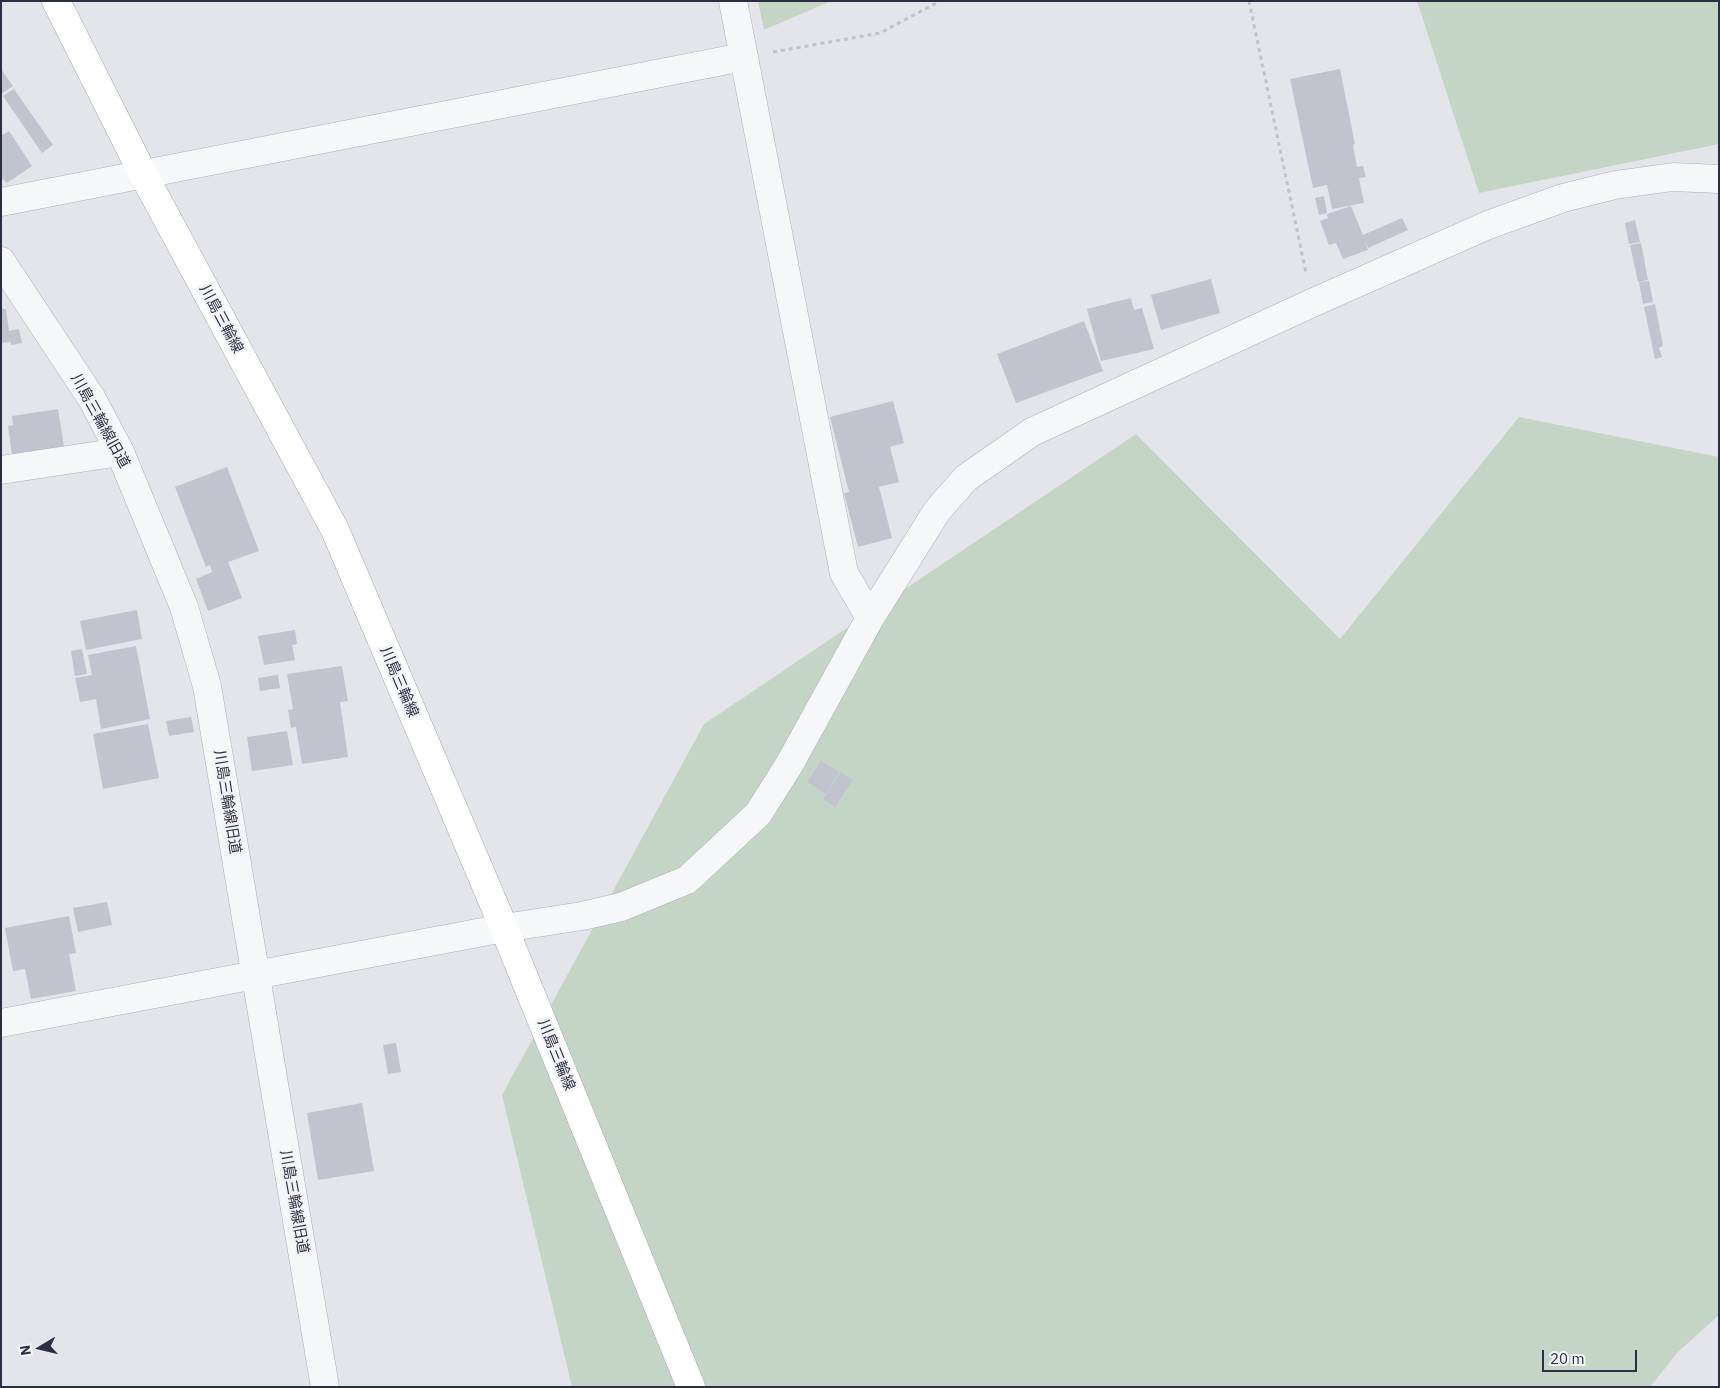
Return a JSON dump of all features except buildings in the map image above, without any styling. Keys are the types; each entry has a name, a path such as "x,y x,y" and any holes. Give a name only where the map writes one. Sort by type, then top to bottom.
{"main road":[{"name":"川島三輪線","path":"56,1 143,174 335,530 504,928 691,1387"}],"street":[{"path":"733,1 844,573 870,618"},
{"path":"1,202 743,57"},
{"path":"1,1023 504,928 582,916 621,907 686,880 758,814 789,765 870,618 937,511 966,478 1032,432 1312,303 1488,225 1563,198 1615,185 1673,177 1719,179"},
{"name":"川島三輪線旧道","path":"1,262 92,399 120,452 184,607 207,686 325,1387"},
{"path":"1,470 120,452"}],"path":[{"path":"743,57 880,33 940,1"},
{"path":"1249,1 1312,303"}],"green space":[{"path":"758,1 831,1 764,30"},
{"path":"1417,1 1719,1 1719,144 1479,193"},
{"path":"1519,417 1719,457 1719,1315 1678,1352 1650,1387 572,1387 502,1095 704,724 1136,434 1340,639"}]}
